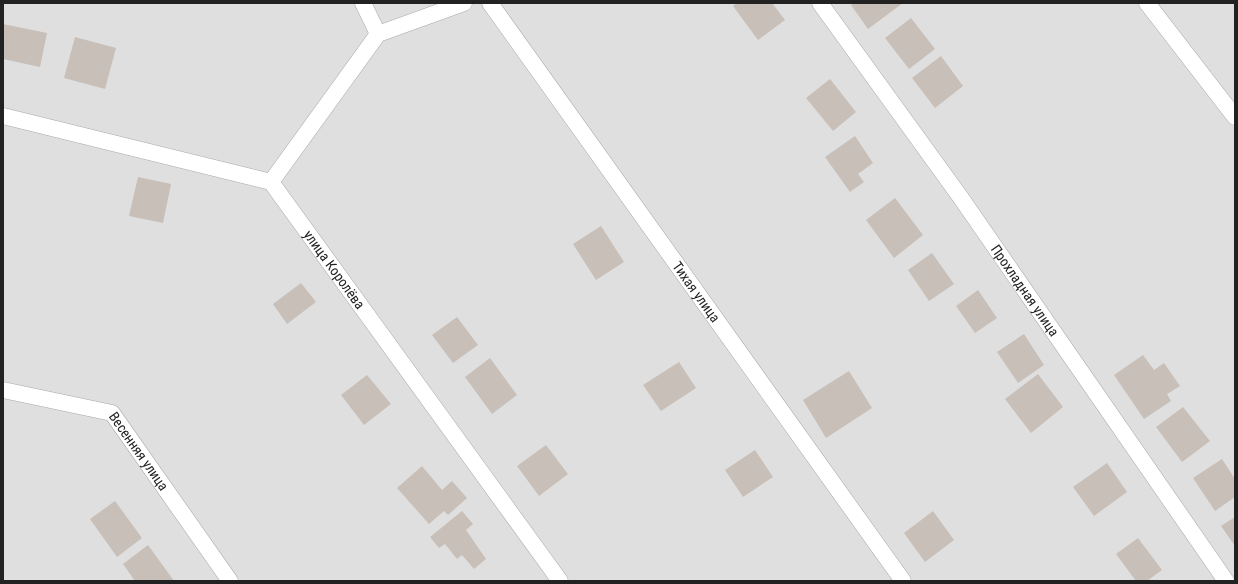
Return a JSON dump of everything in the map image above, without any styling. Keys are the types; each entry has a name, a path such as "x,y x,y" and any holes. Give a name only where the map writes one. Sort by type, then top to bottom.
{"street":[{"path":"363,3 378,34"},
{"path":"3,116 271,182 378,34 464,3"},
{"name":"Тихая улица","path":"490,3 903,581"},
{"name":"Прохладная улица","path":"820,3 961,198 1226,581"},
{"path":"1147,3 1235,117"},
{"name":"улица Королёва","path":"271,182 560,581"},
{"name":"Весенняя улица","path":"3,390 112,413 230,581"}],"shaded area":[{"path":"3,3 1235,3 1235,581 3,581"}],"building":[{"path":"737,3 772,3 785,20 758,40 733,6"},
{"path":"854,3 903,3 868,29 851,5"},
{"path":"911,18 935,49 909,69 885,38"},
{"path":"3,24 47,33 40,67 3,59"},
{"path":"75,37 116,48 105,89 64,78"},
{"path":"941,56 963,86 935,108 912,78"},
{"path":"830,79 856,112 833,131 806,98"},
{"path":"855,136 873,163 858,174 864,182 850,192 825,157"},
{"path":"138,177 171,184 163,223 129,216"},
{"path":"895,198 923,235 894,258 866,220"},
{"path":"601,226 624,262 596,280 573,244"},
{"path":"932,253 954,284 929,301 908,270"},
{"path":"301,283 316,302 287,324 273,304"},
{"path":"978,290 997,318 975,333 956,306"},
{"path":"457,317 478,345 453,363 432,335"},
{"path":"1024,334 1044,365 1018,383 997,352"},
{"path":"1143,355 1154,370 1164,363 1180,386 1167,394 1171,401 1144,419 1114,375"},
{"path":"490,358 517,395 492,414 465,377"},
{"path":"679,362 696,388 661,411 643,385"},
{"path":"849,371 872,408 826,438 803,400"},
{"path":"1038,374 1063,407 1031,433 1005,399"},
{"path":"367,375 391,404 364,425 341,395"},
{"path":"1183,407 1210,441 1182,462 1156,427"},
{"path":"546,445 568,474 539,496 517,466"},
{"path":"755,450 773,477 743,497 725,470"},
{"path":"1222,459 1235,479 1235,497 1215,511 1193,478"},
{"path":"1107,463 1127,492 1094,516 1073,487"},
{"path":"422,466 442,490 452,481 467,498 448,515 444,511 429,524 397,488"},
{"path":"115,501 142,538 117,557 90,519"},
{"path":"462,511 473,524 466,530 486,559 474,569 462,555 457,559 445,544 439,548 430,537"},
{"path":"933,511 954,540 925,562 904,533"},
{"path":"1235,517 1235,546 1221,526"},
{"path":"1138,538 1162,570 1147,581 1136,581 1116,554"},
{"path":"148,545 174,581 135,581 123,564"}]}
